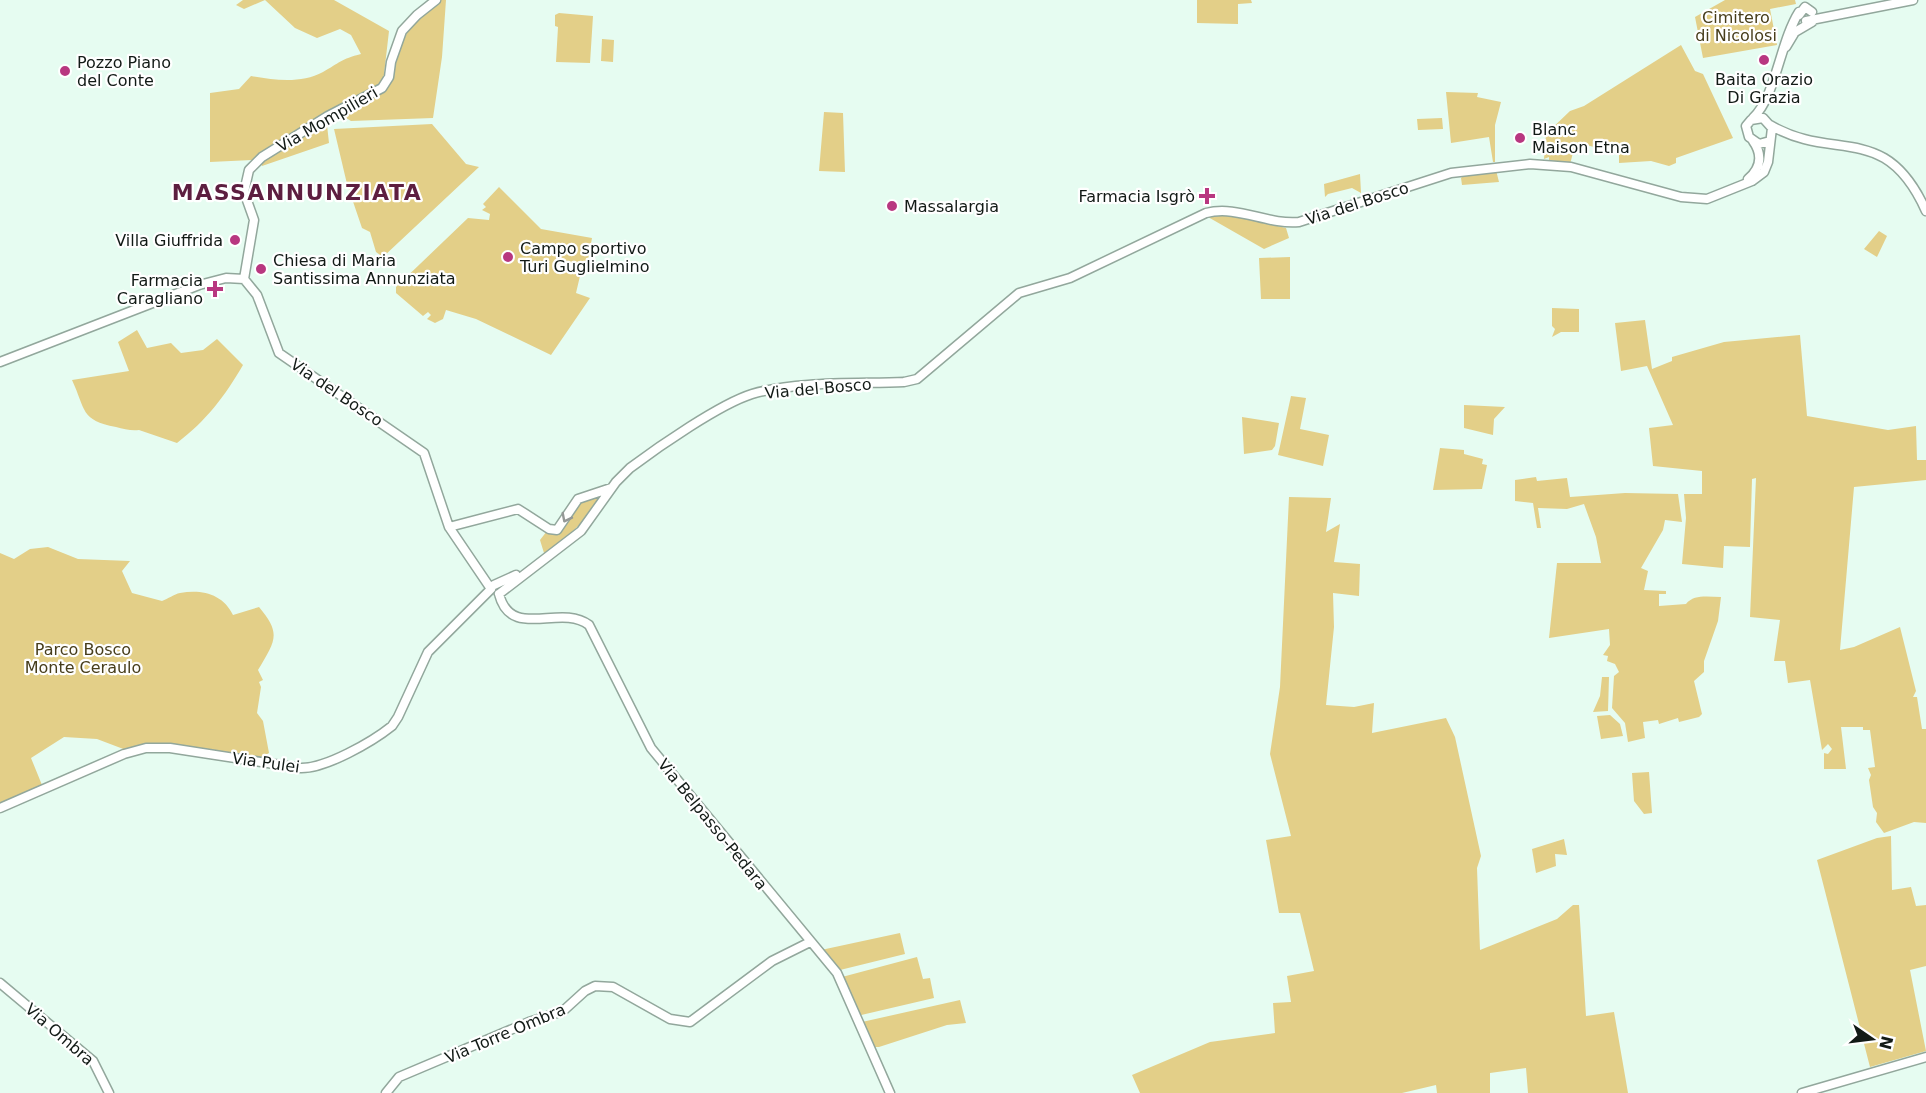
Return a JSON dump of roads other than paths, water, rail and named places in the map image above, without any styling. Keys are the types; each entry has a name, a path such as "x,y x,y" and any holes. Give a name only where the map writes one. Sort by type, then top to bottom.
{"main road":[{"name":"Via Mompilieri","path":"244,279 254,220 244,192 249,170 262,157 328,116 377,93 386,83 402,31 436,0"},
{"path":"1738,186 1750,178 1759,166 1760,156 1746,129 1763,107 1787,32 1809,12 1835,15 1913,0"},
{"path":"1771,140 1767,106 1784,50 1809,12"},
{"path":"1753,118 1760,117 1798,137"},
{"path":"1753,141 1763,144 1781,136 1856,146 1882,157 1912,183 1926,211"},
{"name":"Via del Bosco","path":"244,279 257,295 279,352 424,453 449,527 518,509 549,529 557,530 578,499 611,488 620,477 642,459 743,397 785,388 904,382 917,379 1019,293 1070,278 1206,213 1228,210 1279,222 1299,222 1451,173 1530,164 1571,167 1695,200 1707,199 1764,172 1771,140"},
{"path":"0,362 199,285 226,278 244,279"},
{"name":"Via Pulei","path":"0,808 124,754 146,748 170,748 300,768 320,765 368,741 392,726 399,717 428,652 470,610 581,531 611,488"},
{"path":"449,527 496,590"},
{"name":"Via Belpasso-Pedara","path":"496,590 506,608 517,618 573,616 590,625 651,748 837,973 891,1093"},
{"name":"Via Torre Ombra","path":"386,1093 399,1077 529,1022 563,1011 585,991 596,986 613,987 670,1019 690,1022 772,961 810,942"},
{"name":"Via Ombra","path":"0,983 93,1061 109,1093"},
{"path":"1802,1093 1926,1057"}],"place":[{"name":"Baita Orazio Di Grazia","path":"1764,60"},
{"name":"Pozzo Piano del Conte","path":"65,71"},
{"name":"Blanc Maison Etna","path":"1520,138"},
{"name":"Farmacia Isgrò","path":"1207,196"},
{"name":"Massalargia","path":"892,206"},
{"name":"Villa Giuffrida","path":"235,240"},
{"name":"Campo sportivo Turi Guglielmino","path":"508,257"},
{"name":"Chiesa di Maria Santissima Annunziata","path":"261,269"},
{"name":"Farmacia Caragliano","path":"215,289"}],"district":[{"name":"MASSANNUNZIATA","path":"297,192"}],"park label":[{"name":"Cimitero di Nicolosi","path":"1736,26"},
{"name":"Parco Bosco Monte Ceraulo","path":"83,658"}]}
